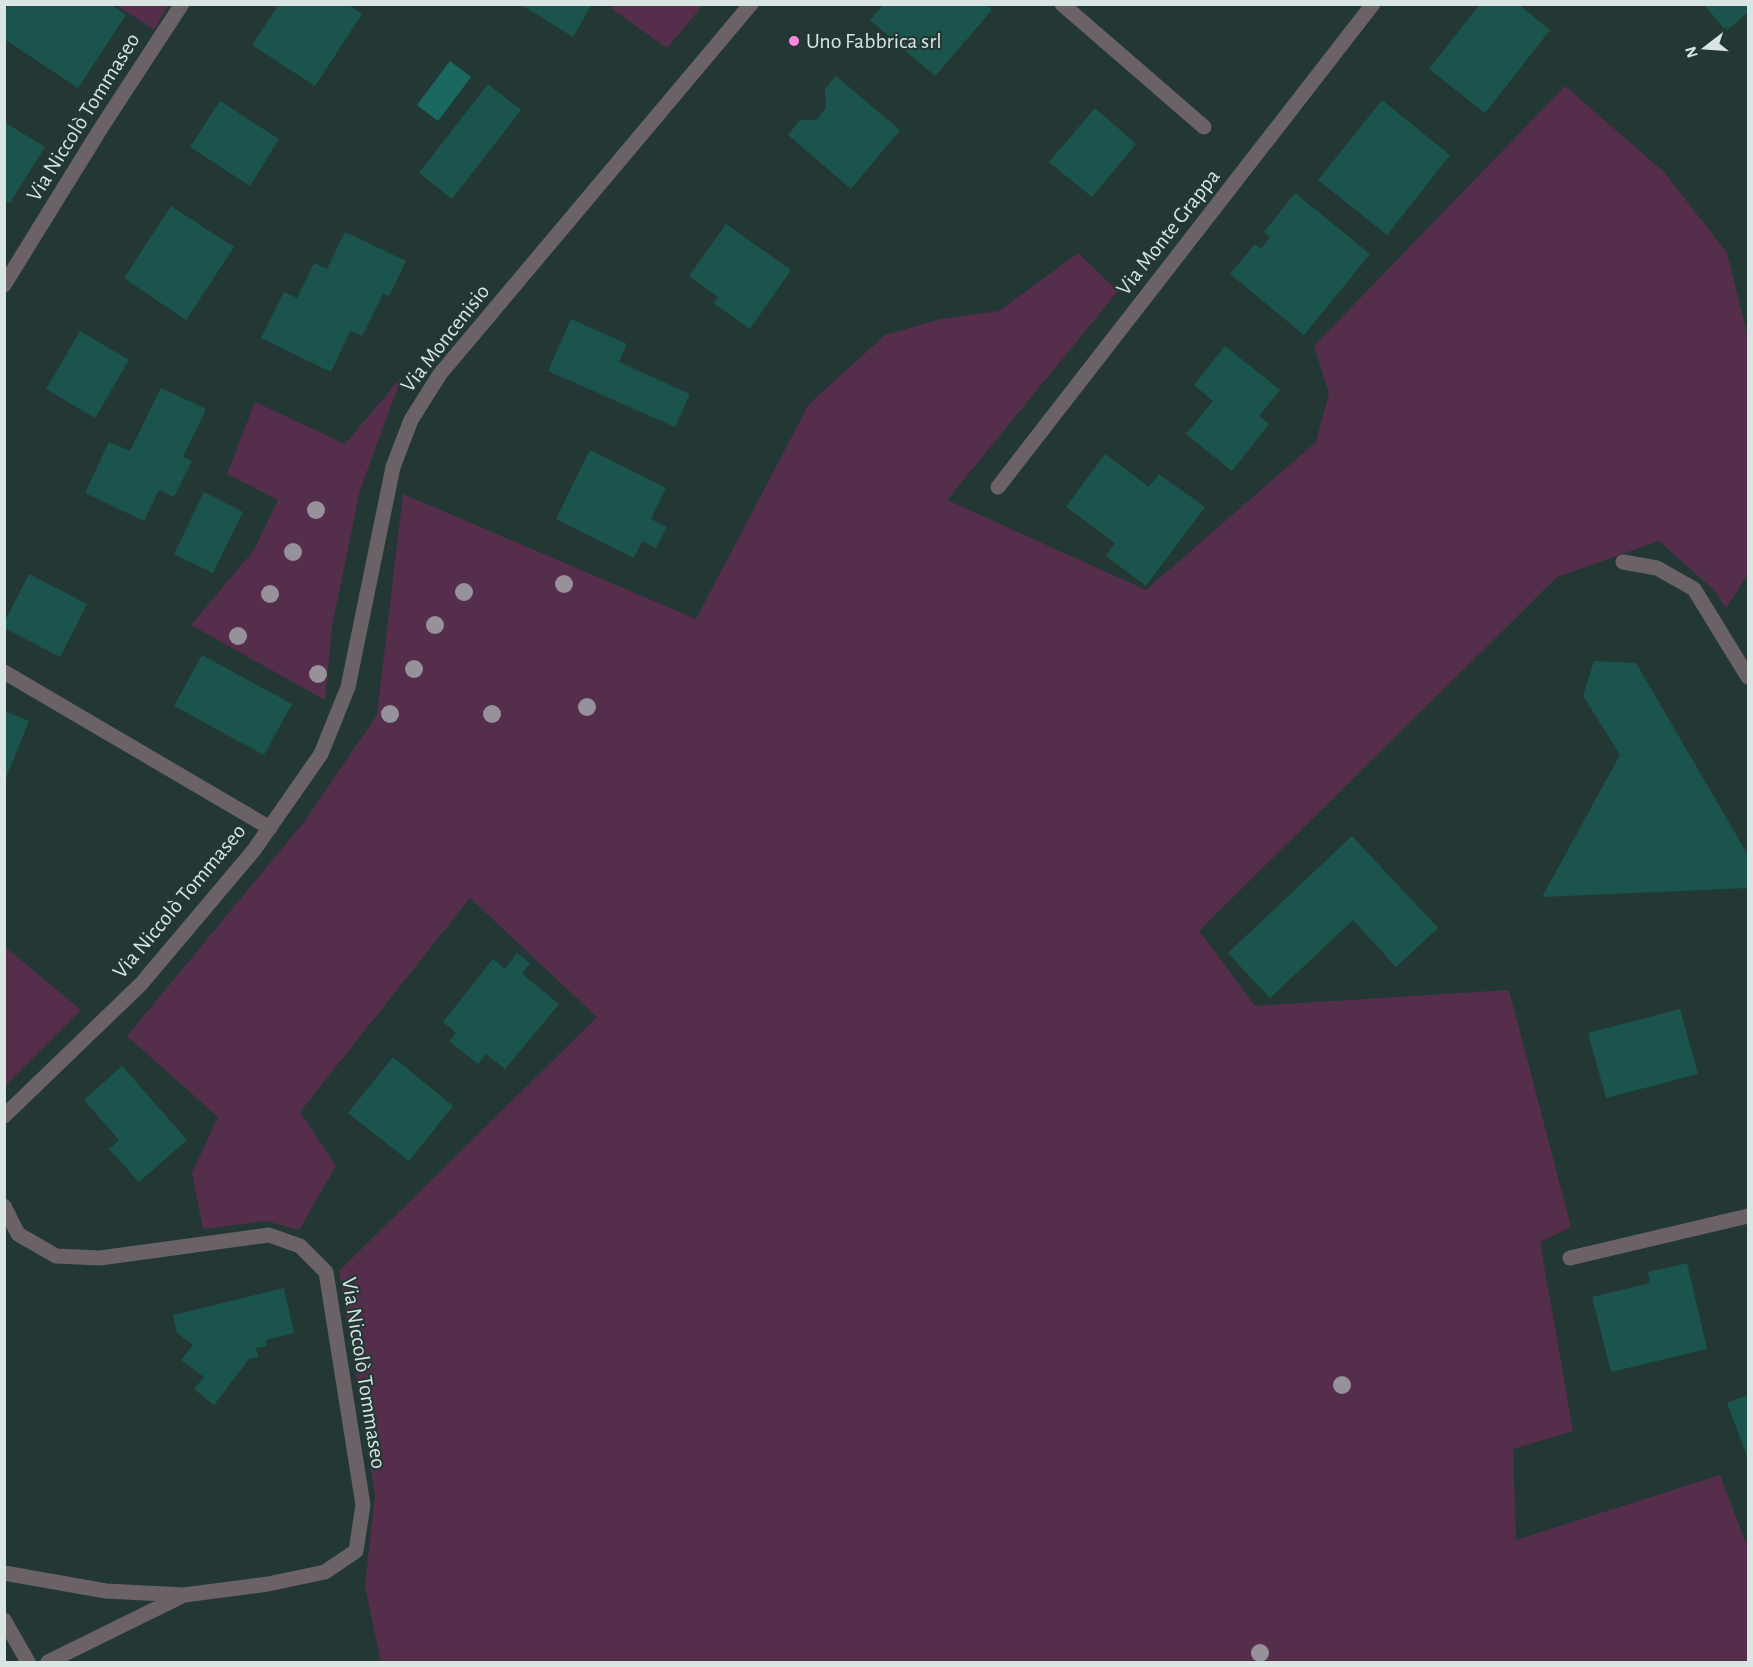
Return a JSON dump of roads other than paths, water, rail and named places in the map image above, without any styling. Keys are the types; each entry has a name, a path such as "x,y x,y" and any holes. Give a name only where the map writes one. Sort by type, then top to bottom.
{"street":[{"name":"Via Niccolò Tommaseo","path":"4,285 101,128 182,4"},
{"name":"Via Moncenisio","path":"270,828 321,754 348,687 393,467 411,420 440,374 751,4"},
{"path":"1062,4 1204,127"},
{"name":"Via Monte Grappa","path":"998,488 1373,4"},
{"path":"1623,562 1657,568 1694,589 1749,677"},
{"name":"Via Niccolò Tommaseo","path":"4,672 270,828 141,984 4,1116"},
{"name":"Via Niccolò Tommaseo","path":"4,1206 18,1234 56,1256 100,1258 269,1235 300,1246 326,1272 363,1505 356,1551 325,1572 268,1584 184,1595 106,1591 4,1573"},
{"path":"1570,1258 1749,1216"},
{"name":"Via Niccolò Tommaseo","path":"48,1662 184,1595"},
{"path":"4,1620 28,1662"}],"place":[{"name":"Uno Fabbrica srl","path":"794,41"}]}
